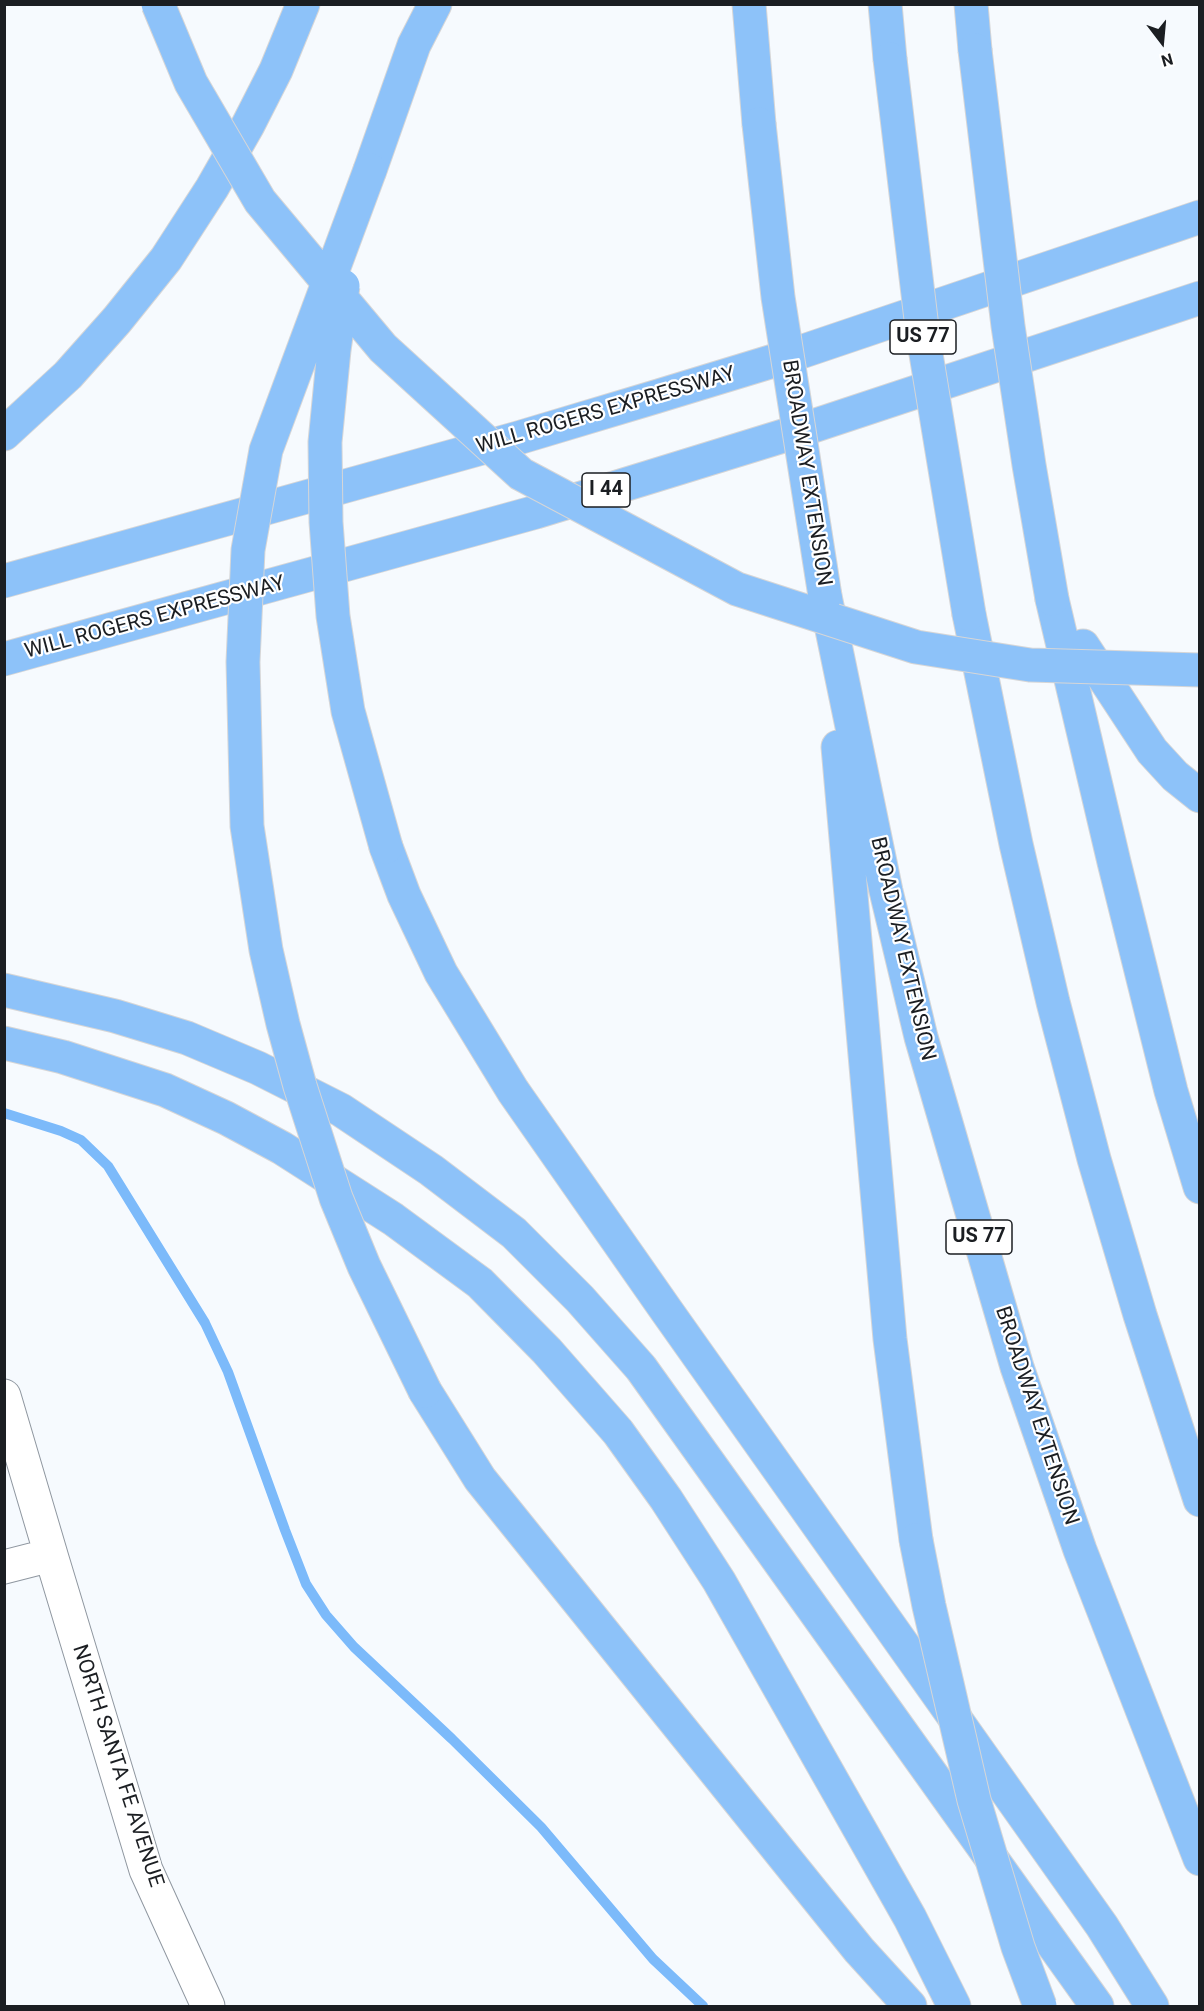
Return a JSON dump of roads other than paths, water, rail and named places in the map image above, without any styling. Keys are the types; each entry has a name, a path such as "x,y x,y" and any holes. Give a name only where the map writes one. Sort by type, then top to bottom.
{"highway":[{"path":"158,4 191,83 260,201 382,348 521,474 737,590 916,647 1030,665 1200,670"},
{"path":"4,434 68,375 117,320 166,259 212,188 248,125 276,70 303,4"},
{"path":"435,4 414,45 266,450 248,550 243,662 247,826 266,950 283,1024 300,1086 336,1198 364,1266 425,1391 480,1479 859,1950 910,2007"},
{"name":"BROADWAY EXTENSION","path":"749,4 759,124 778,297 825,596 886,891 921,1036 1017,1367 1080,1550 1200,1859"},
{"name":"US 77","path":"885,4 923,336 969,614 1016,844 1053,1002 1094,1159 1200,1500"},
{"path":"971,4 1008,326 1052,599 1171,1091 1200,1187"},
{"path":"369,170 349,246 334,350 325,442 326,522 333,616 348,711 386,847 404,895 441,973 513,1090 1102,1926 1152,2007"},
{"name":"WILL ROGERS EXPRESSWAY","path":"4,581 666,394 783,358 1200,216"},
{"name":"WILL ROGERS EXPRESSWAY","path":"4,659 547,508 783,436 1200,298"},
{"path":"825,596 890,1339 916,1540 974,1800 1018,1947 1040,2007"},
{"path":"1052,599 1152,751 1175,776 1200,796"},
{"path":"4,990 115,1016 187,1038 258,1068 341,1110 432,1170 514,1233 580,1299 641,1368 1097,2007"},
{"path":"4,1043 63,1057 165,1090 226,1118 282,1148 393,1219 480,1283 547,1351 618,1432 666,1499 719,1581 910,1917 954,2007"}],"street":[{"name":"NORTH SANTA FE AVENUE","path":"4,1396 146,1870 208,2007"},
{"path":"4,1567 51,1555"}],"waterway":[{"path":"4,1113 61,1131 81,1140 108,1166 205,1323 228,1372 306,1584 326,1615 354,1647 541,1827 653,1959 703,2006"}]}
